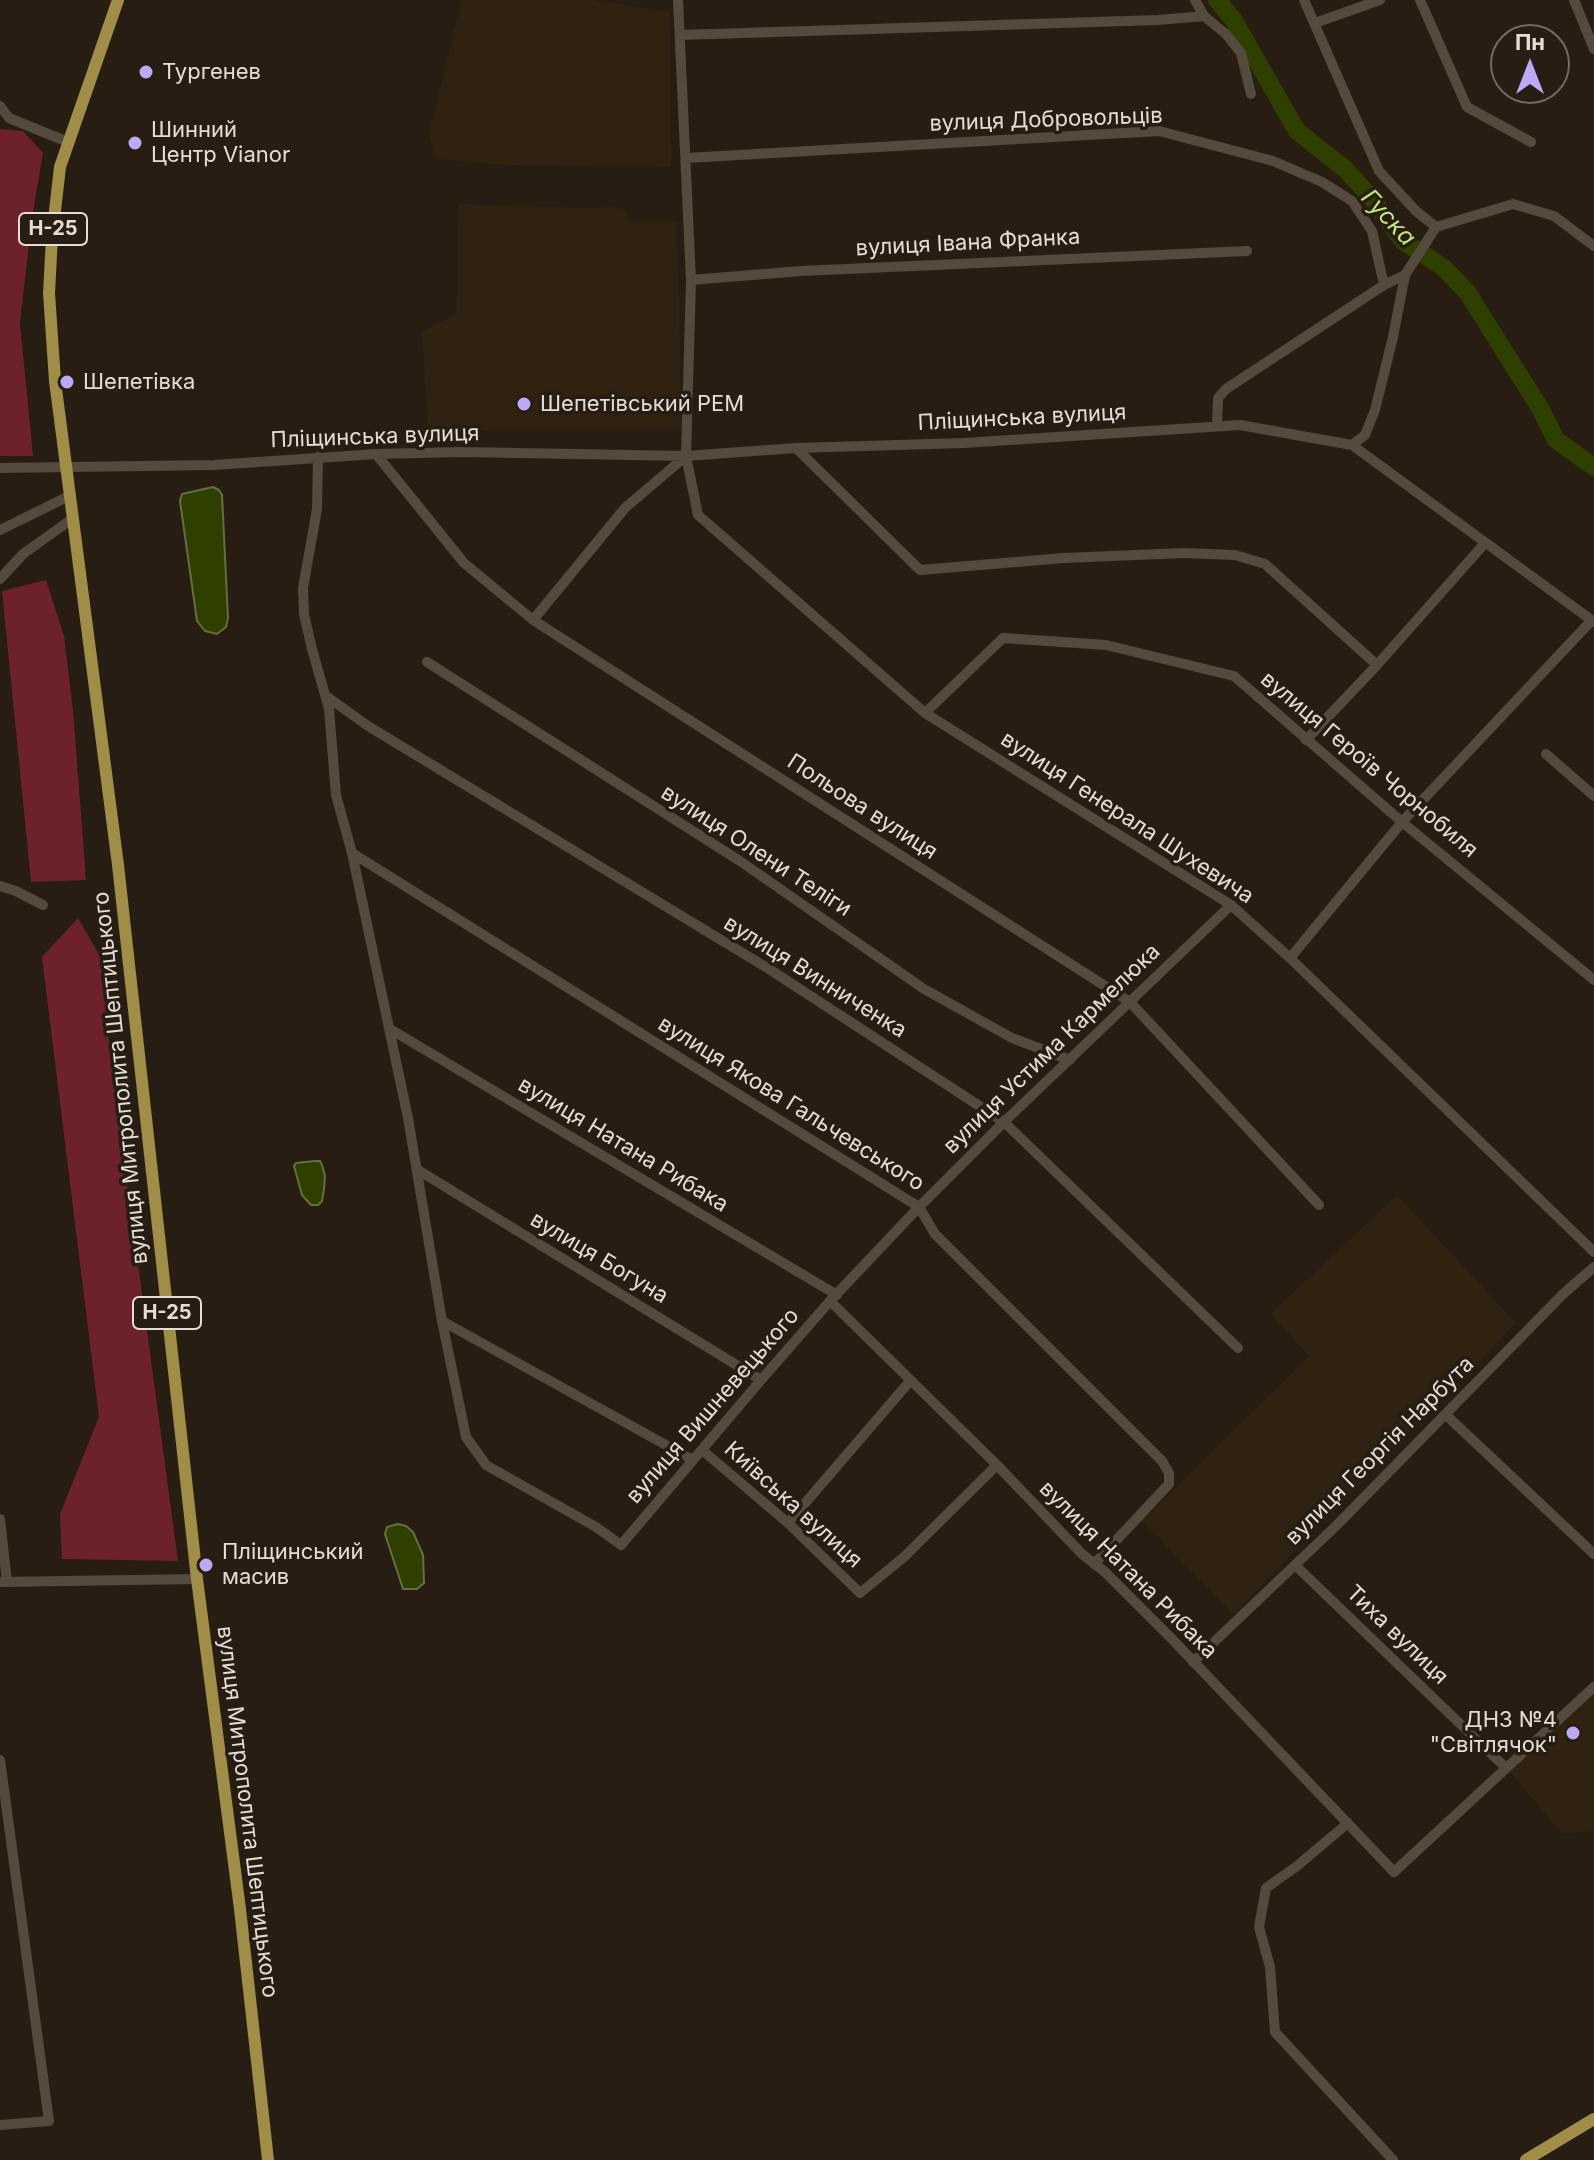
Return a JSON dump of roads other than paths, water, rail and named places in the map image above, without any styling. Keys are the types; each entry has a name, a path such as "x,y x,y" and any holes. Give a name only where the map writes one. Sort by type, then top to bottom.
{"main road":[{"name":"вулиця Митрополита Шептицького","path":"118,0 60,167 49,293 55,381 118,865 197,1579 240,1909 268,2160"},
{"path":"1526,2160 1594,2119"}],"street":[{"path":"533,620 625,508 686,456 691,280 678,0"},
{"path":"1195,0 1204,16 1226,34 1241,53 1251,94"},
{"path":"1304,0 1379,171 1416,211 1436,227"},
{"path":"1315,23 1380,0"},
{"path":"1420,0 1467,107 1531,142"},
{"path":"1574,0 1594,49"},
{"path":"680,35 1204,16"},
{"path":"0,106 4,118 68,142"},
{"name":"вулиця Добровольців","path":"686,158 1159,131 1273,161 1322,182 1352,201 1372,231 1384,285"},
{"path":"1352,445 1365,435 1375,410 1405,275 1436,227 1513,204 1554,216 1594,246"},
{"name":"вулиця Івана Франка","path":"691,280 801,271 1247,251"},
{"path":"1217,426 1218,398 1226,389 1384,285 1405,275"},
{"name":"Пліщинська вулиця","path":"0,468 214,465 318,457 462,452 686,456 796,448 964,443 1240,425 1352,445 1593,621"},
{"path":"796,448 920,570 1064,558 1169,553 1235,555 1265,564 1377,665"},
{"name":"Польова вулиця","path":"376,454 464,563 533,620 1130,1002 1319,1205"},
{"name":"вулиця Генерала Шухевича","path":"686,456 698,515 925,713 1231,905 1290,958 1594,1252"},
{"path":"318,457 316,524 303,601 309,639 331,719 336,795 352,853 390,1029 418,1170 442,1321"},
{"path":"0,530 69,496"},
{"path":"0,579 23,554 72,519"},
{"path":"1306,740 1485,543"},
{"path":"1290,958 1402,822 1593,621"},
{"name":"вулиця Героїв Чорнобиля","path":"925,713 1003,638 1106,645 1234,676 1402,822 1594,980"},
{"name":"вулиця Олени Теліги","path":"427,662 740,861 924,989 1012,1038 1070,1060"},
{"name":"вулиця Винниченка","path":"326,696 368,726 769,969 1004,1122 1238,1348"},
{"path":"1546,754 1594,796"},
{"name":"вулиця Якова Гальчевського","path":"352,853 919,1207 935,1234 1167,1468 1169,1484 1094,1564"},
{"path":"0,886 43,905"},
{"name":"вулиця Устима Кармелюка","path":"834,1298 1004,1122 1231,905"},
{"name":"вулиця Натана Рибака","path":"390,1029 834,1298 910,1381 997,1465 1055,1527 1117,1583 1394,1872 1506,1768"},
{"name":"вулиця Богуна","path":"418,1170 761,1380"},
{"name":"вулиця Георгія Нарбута","path":"1193,1662 1446,1415 1563,1294 1594,1267"},
{"name":"вулиця Вишневецького","path":"442,1321 466,1437 486,1465 596,1527 621,1545 834,1298"},
{"name":"Київська вулиця","path":"442,1321 693,1460"},
{"path":"788,1523 910,1381"},
{"path":"1446,1415 1594,1554"},
{"name":"Київська вулиця","path":"702,1450 788,1523 860,1593 904,1557 997,1465"},
{"path":"0,1519 4,1582 197,1579"},
{"name":"Тиха вулиця","path":"1295,1565 1506,1768"},
{"path":"1506,1768 1594,1687"},
{"path":"0,1760 49,2121 0,2125"},
{"path":"1348,1823 1266,1888 1259,1927 1270,1967 1275,2032 1393,2160"}],"waterway":[{"name":"Гуска","path":"1217,0 1233,19 1297,131 1345,169 1370,196 1403,241 1444,268 1467,292 1540,408 1556,440 1594,467"}],"place":[{"name":"Тургенев","path":"146,72"},
{"name":"Шинний Центр Vianor","path":"135,143"},
{"name":"Шепетівка","path":"67,382"},
{"name":"Шепетівський РЕМ","path":"524,404"},
{"name":"Пліщинський масив","path":"206,1565"},
{"name":"ДНЗ №4 \"Світлячок\"","path":"1573,1733"}]}
